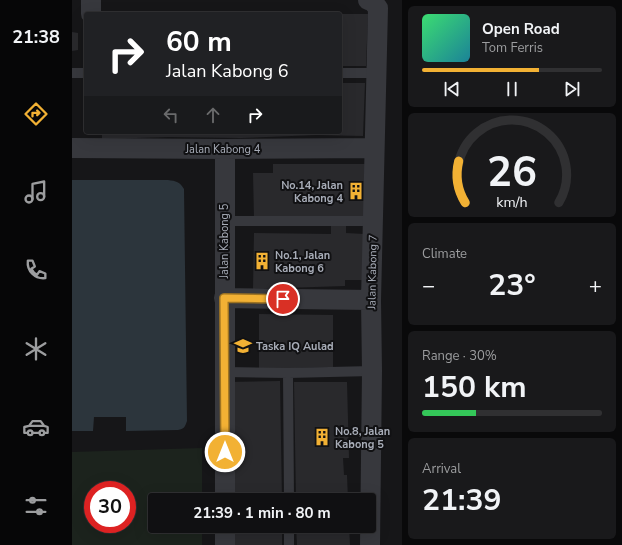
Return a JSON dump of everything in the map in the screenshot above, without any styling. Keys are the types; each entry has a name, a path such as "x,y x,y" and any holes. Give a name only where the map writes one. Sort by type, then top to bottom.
{"street":[{"path":"91,0 91,12"},
{"name":"Jalan Kabong 7","path":"370,0 378,8 372,221 370,545"},
{"name":"Jalan Kabong 4","path":"84,142 225,150 374,148"},
{"name":"Jalan Kabong 5","path":"225,150 225,493"},
{"path":"224,298 371,300"},
{"path":"225,533 225,545"}],"lane":[{"path":"72,73 84,73"},
{"path":"342,73 376,73"},
{"path":"224,221 372,221"},
{"path":"225,372 288,373 372,371"},
{"path":"288,373 289,493"},
{"path":"289,533 289,545"}],"shaded area":[{"path":"72,180 168,180 178,182 184,189 187,421 182,429 126,431 126,417 94,417 93,431 72,431"},
{"path":"202,448 202,493 148,493 148,533 202,533 202,545 72,545 72,452"}],"building":[{"path":"342,14 368,14 366,66 342,66"},
{"path":"72,32 78,33 78,50 72,51"},
{"path":"342,83 365,83 363,136 317,135 241,138 169,137 102,139 102,134 342,134"},
{"path":"273,164 365,164 364,217 254,219 253,173 273,173"},
{"path":"331,224 346,224 346,233 364,234 364,280 345,280 345,286 253,289 254,233 331,234"},
{"path":"259,314 333,315 333,367 259,369"},
{"path":"280,381 282,493 230,493 228,382"},
{"path":"294,382 347,382 349,458 343,458 344,475 347,475 348,493 296,493"},
{"path":"230,533 282,533 282,545 230,545"},
{"path":"296,533 349,533 350,545 297,545"}],"place":[{"name":"No.14, Jalan Kabong 4","path":"356,191"},
{"name":"No.1, Jalan Kabong 6","path":"262,261"},
{"name":"Taska IQ Aulad","path":"243,346"},
{"name":"No.8, Jalan Kabong 5","path":"322,437"}],"route":[{"path":"225,452 224,298 283,299"}]}
